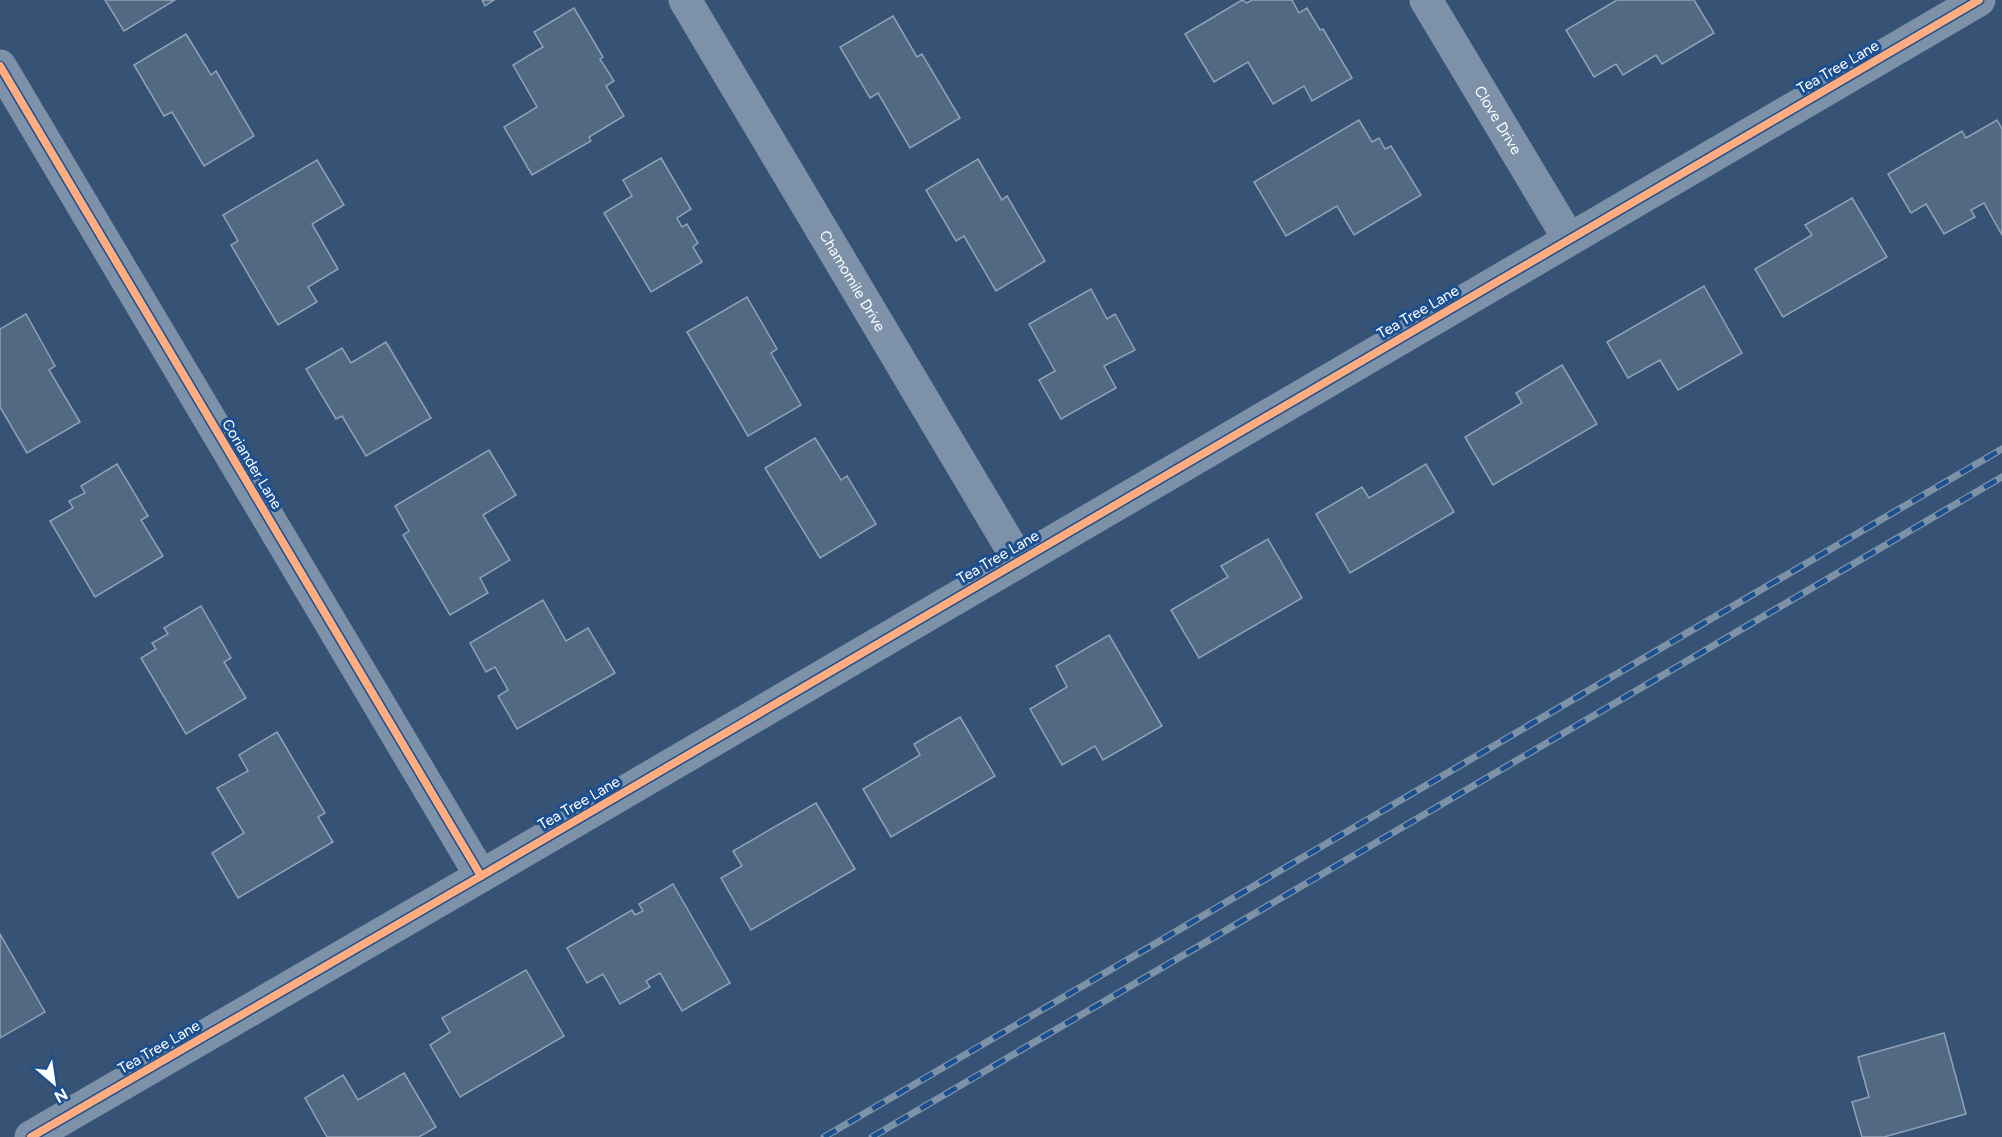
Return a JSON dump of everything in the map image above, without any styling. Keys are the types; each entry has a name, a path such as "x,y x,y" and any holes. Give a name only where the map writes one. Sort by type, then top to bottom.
{"street":[{"name":"Chamomile Drive","path":"686,0 1019,561"},
{"name":"Clove Drive","path":"1426,0 1569,239"},
{"name":"Tea Tree Lane","path":"31,1137 482,876 1979,0"},
{"name":"Coriander Lane","path":"0,66 482,876"}],"building":[{"path":"105,0 175,0 124,31"},
{"path":"482,0 494,0 485,6"},
{"path":"1242,0 1247,3 1252,0 1292,0 1299,13 1307,8 1320,30 1323,29 1352,78 1312,101 1304,86 1273,104 1248,62 1214,82 1185,34"},
{"path":"1617,0 1694,0 1714,33 1662,64 1656,55 1623,75 1616,64 1594,77 1566,30"},
{"path":"574,8 603,57 600,59 614,81 606,86 624,116 589,137 591,141 532,175 504,127 537,107 513,65 543,47 534,32"},
{"path":"893,16 917,57 922,54 960,118 910,148 878,93 870,98 840,47"},
{"path":"186,34 211,75 216,71 254,136 204,166 172,112 164,116 134,65"},
{"path":"1359,120 1372,142 1379,138 1385,149 1391,146 1421,195 1354,235 1337,206 1286,236 1254,182"},
{"path":"1997,120 2002,129 2002,235 1984,203 1971,210 1975,217 1944,234 1926,204 1911,213 1888,174 1962,131 1966,138"},
{"path":"661,158 691,209 677,218 682,227 687,224 698,243 693,247 702,262 651,292 604,213 632,196 623,180"},
{"path":"978,159 1002,200 1007,196 1045,261 996,291 964,236 956,241 926,190"},
{"path":"317,160 344,205 312,224 338,269 308,287 317,302 278,325 231,245 238,241 223,215"},
{"path":"1852,198 1887,257 1783,317 1755,269 1812,235 1805,225"},
{"path":"1704,286 1742,353 1678,390 1660,360 1628,378 1607,342"},
{"path":"1091,289 1107,319 1115,314 1135,350 1104,366 1116,388 1061,419 1039,380 1055,371 1029,324"},
{"path":"747,297 777,349 771,353 801,405 748,436 687,332"},
{"path":"26,314 55,366 49,370 80,422 27,453 0,407 0,329"},
{"path":"386,342 431,418 366,456 342,416 336,419 306,369 342,348 351,363"},
{"path":"1562,365 1597,424 1493,485 1465,437 1522,403 1516,393"},
{"path":"815,438 841,480 847,476 876,524 820,558 765,468"},
{"path":"489,450 516,495 483,515 510,560 480,578 488,593 450,615 403,535 409,531 395,506"},
{"path":"117,464 148,516 141,520 163,556 95,597 50,521 73,508 69,501 85,493 81,486"},
{"path":"1426,464 1454,512 1350,573 1316,514 1362,487 1369,498"},
{"path":"1268,539 1302,598 1199,658 1171,610 1228,577 1221,566"},
{"path":"543,600 566,641 588,628 615,673 517,729 498,696 508,690 495,667 486,672 470,643"},
{"path":"201,606 231,658 224,662 246,698 186,734 141,658 156,649 152,643 168,634 164,628"},
{"path":"1109,635 1162,726 1103,760 1095,746 1062,765 1030,709 1067,687 1056,666"},
{"path":"960,717 995,776 891,837 863,789 920,755 914,744"},
{"path":"277,732 325,813 318,817 333,842 238,898 212,853 244,833 217,788 248,771 239,755"},
{"path":"816,803 855,869 751,930 721,878 742,866 733,851"},
{"path":"673,884 730,983 682,1011 660,973 646,981 650,987 620,1004 603,974 587,983 567,948 632,910 635,915 643,911 639,904"},
{"path":"0,934 45,1012 0,1038"},
{"path":"526,970 564,1036 460,1097 430,1045 450,1032 442,1018"},
{"path":"1944,1033 1966,1114 1884,1137 1862,1137 1852,1102 1869,1097 1858,1057"},
{"path":"404,1073 436,1127 419,1137 327,1137 305,1098 343,1075 358,1100"}],"railway":[{"path":"824,1137 2002,449"},
{"path":"872,1137 2002,477"}],"cycle path":[{"path":"31,1137 1979,0"},
{"path":"0,66 481,876"}]}
